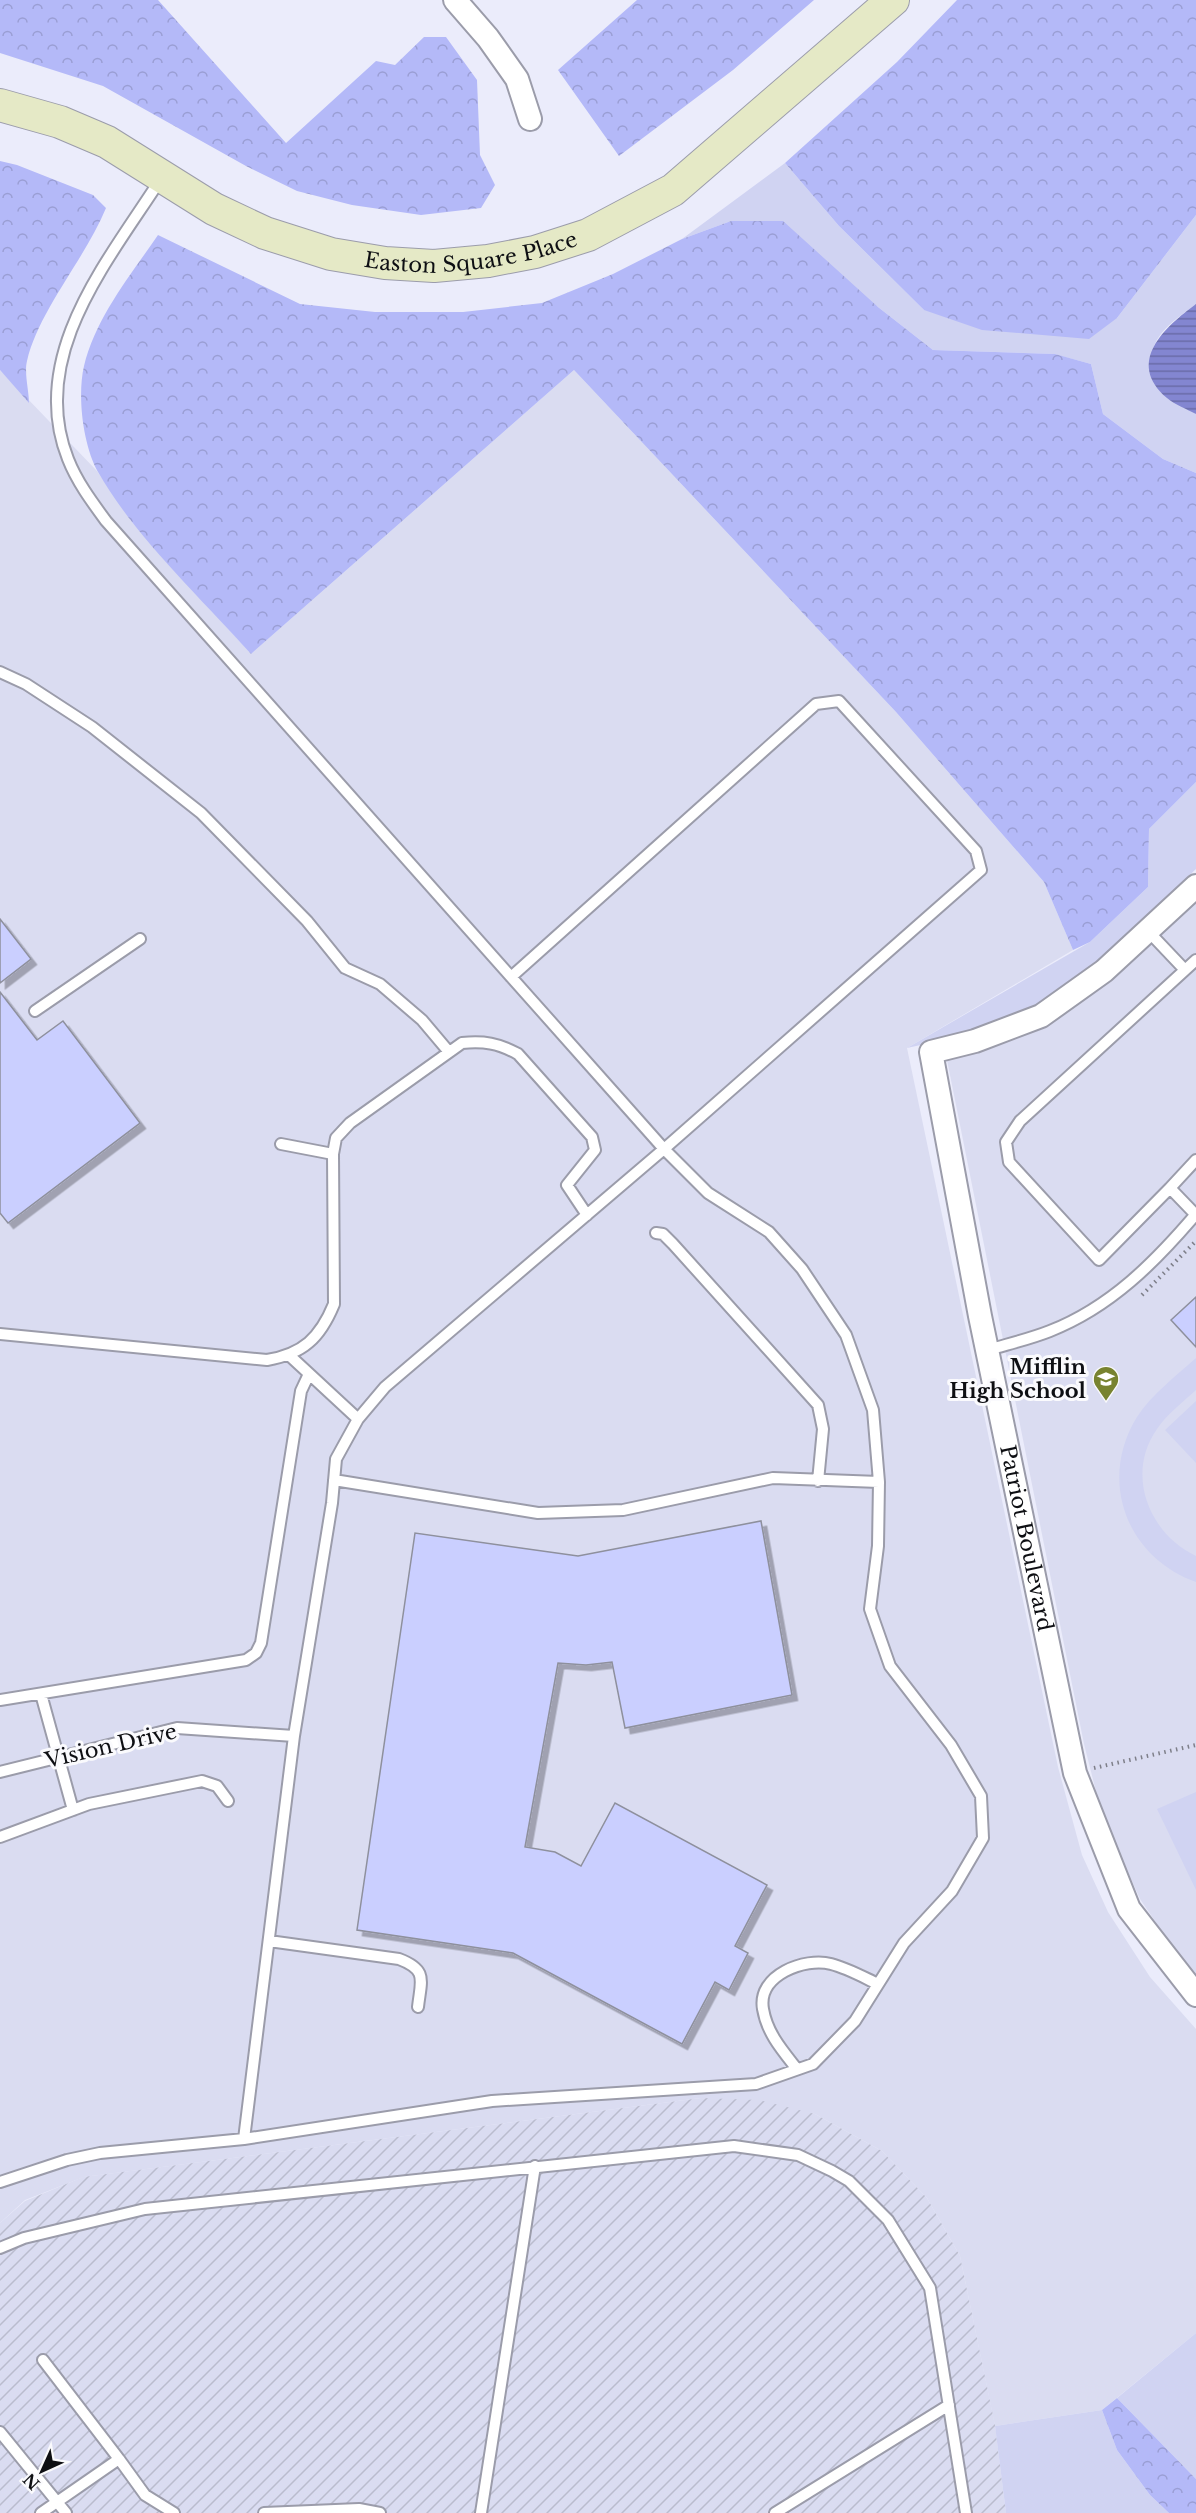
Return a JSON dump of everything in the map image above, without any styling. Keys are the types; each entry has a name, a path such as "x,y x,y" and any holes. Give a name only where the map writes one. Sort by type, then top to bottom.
{"street":[{"path":"454,0 488,38 517,80 530,119"},
{"name":"Easton Square Place","path":"0,105 60,122 107,142 214,209 265,233 331,254 385,263 434,266 488,261 535,252 588,235 673,190 893,0"},
{"path":"1148,931 1196,886"},
{"name":"Patriot Boulevard","path":"1148,931 1104,970 1041,1016 975,1041 931,1052 988,1350 1075,1773 1129,1909 1196,1995"}],"lane":[{"path":"0,2182 67,2160 100,2153 244,2139 492,2102 756,2084 813,2064 855,2021 904,1943 952,1891 983,1838 981,1796 951,1745 890,1666 870,1609 878,1546 879,1482 873,1410 846,1335 802,1269 769,1232 708,1194 664,1149 106,522 83,490 67,458 58,404 57,381 63,346 86,297 162,177"},
{"path":"0,672 26,684 92,727 201,813 307,921 345,968 380,984 422,1020 449,1052"},
{"path":"244,2139 294,1736 336,1459 358,1419 385,1388 664,1149 981,870 976,851 839,701 816,704 511,977"},
{"path":"1148,931 1185,970"},
{"path":"35,1011 140,939"},
{"path":"1196,960 1020,1121 1006,1142 1009,1162 1099,1260 1196,1160"},
{"path":"0,1334 267,1360 290,1356 325,1326 334,1304 333,1154 336,1138 350,1123 462,1042 483,1041 502,1045 518,1054 592,1137 595,1150 567,1185 587,1215"},
{"path":"281,1144 333,1154"},
{"path":"988,1350 1049,1332 1105,1302 1135,1280 1163,1253 1196,1214 1170,1188"},
{"path":"656,1233 663,1234 673,1244 818,1405 823,1429 818,1481"},
{"path":"290,1356 358,1419"},
{"path":"0,1700 246,1660 256,1653 261,1643 301,1391 309,1374"},
{"path":"334,1480 538,1513 623,1510 773,1478 879,1482"},
{"path":"41,1694 73,1810"},
{"name":"Vision Drive","path":"0,1772 177,1728 294,1736"},
{"path":"0,1837 89,1804 202,1781 217,1786 228,1801"},
{"path":"269,1941 399,1959 413,1964 420,1971 418,2007"},
{"path":"797,2069 774,2039 762,2006 767,1988 778,1976 791,1967 809,1962 830,1964 878,1984"},
{"path":"0,2248 24,2238 145,2209 734,2146 798,2155 849,2181 888,2220 930,2288 966,2513"},
{"path":"481,2513 535,2166"},
{"path":"43,2360 145,2495 174,2513"},
{"path":"775,2513 949,2405"},
{"path":"0,2432 66,2513"},
{"path":"41,2513 119,2459"},
{"path":"264,2513 359,2509 380,2513"}],"path":[{"path":"1142,1295 1196,1241"},
{"path":"1075,1773 1196,1745"}],"shaded area":[{"path":"785,163 839,226 924,310 1117,318 1196,215 1196,304 1168,326 1156,341 1150,361 1150,374 1196,414 1196,473 1163,459 1103,414 1091,364 1054,354 933,350 878,307 731,221 682,239"},
{"path":"1196,304 1196,414 1167,398 1155,385 1149,371 1154,346 1162,334"},
{"path":"0,370 97,471 132,522 251,654 574,370 896,712 1044,882 1073,950 907,1048 1058,1767 1082,1855 1108,1912 1150,1977 1196,2029 1196,2333 1102,2410 995,2426 960,2256 927,2198 882,2151 815,2114 701,2098 84,2177 25,2200 0,2223"},
{"path":"1196,782 1196,869 1095,965 1051,999 1016,1019 970,1034 907,1048 1090,942 1148,887 1149,829"},
{"name":"Mifflin High School","path":"1196,898 1196,1977 1182,1961 1140,1899 1102,1815 1084,1744 947,1060 1034,1031 1067,1013 1101,986"},
{"path":"1196,1358 1196,1390 1170,1413 1157,1429 1148,1446 1143,1465 1143,1483 1147,1501 1155,1518 1180,1546 1196,1556 1196,1582 1172,1570 1152,1555 1136,1535 1126,1514 1120,1490 1120,1466 1125,1441 1137,1417 1157,1393"},
{"path":"1196,1401 1196,1463 1165,1430"},
{"path":"1196,1792 1196,1890 1157,1809"},
{"path":"701,2098 759,2100 815,2114 882,2151 927,2198 960,2256 995,2425 1006,2513 0,2513 0,2223 25,2201 83,2177"},
{"path":"1196,2333 1196,2479 1117,2398"},
{"path":"1102,2410 1117,2450 1150,2495 1169,2513 1006,2513 995,2426"}],"green space":[{"path":"0,0 158,0 286,143 376,61 395,65 424,37 446,37 477,80 480,155 495,185 481,208 421,215 352,205 297,191 246,166 103,86 0,53"},
{"path":"637,0 814,0 733,70 619,156 558,70"},
{"path":"957,0 1196,0 1196,215 1117,318 1089,339 982,330 924,310 839,226 785,163 897,62"},
{"path":"0,161 17,165 93,195 106,208 41,323 33,342 26,366 29,403 0,370"},
{"path":"731,221 783,221 878,307 933,350 1055,354 1091,364 1103,414 1163,459 1196,473 1196,782 1149,829 1148,887 1090,942 1073,950 1044,882 896,712 574,370 251,654 130,520 98,472 88,448 81,406 81,391 89,348 105,314 158,235 300,304 375,312 463,312 542,303 613,274 682,239"},
{"path":"1117,2398 1196,2479 1196,2513 1169,2513 1150,2495 1117,2450 1102,2410"}],"building":[{"path":"0,919 31,959 0,983"},
{"path":"0,992 37,1040 63,1021 140,1123 8,1223 0,1213"},
{"path":"1196,1297 1196,1347 1171,1320"},
{"path":"761,1521 792,1695 625,1728 612,1662 586,1665 558,1663 525,1847 555,1852 581,1866 615,1803 767,1885 735,1946 748,1953 729,1990 715,1982 682,2044 513,1953 357,1930 415,1533 578,1556"}],"place":[{"name":"Mifflin High School","path":"1106,1402"}]}
